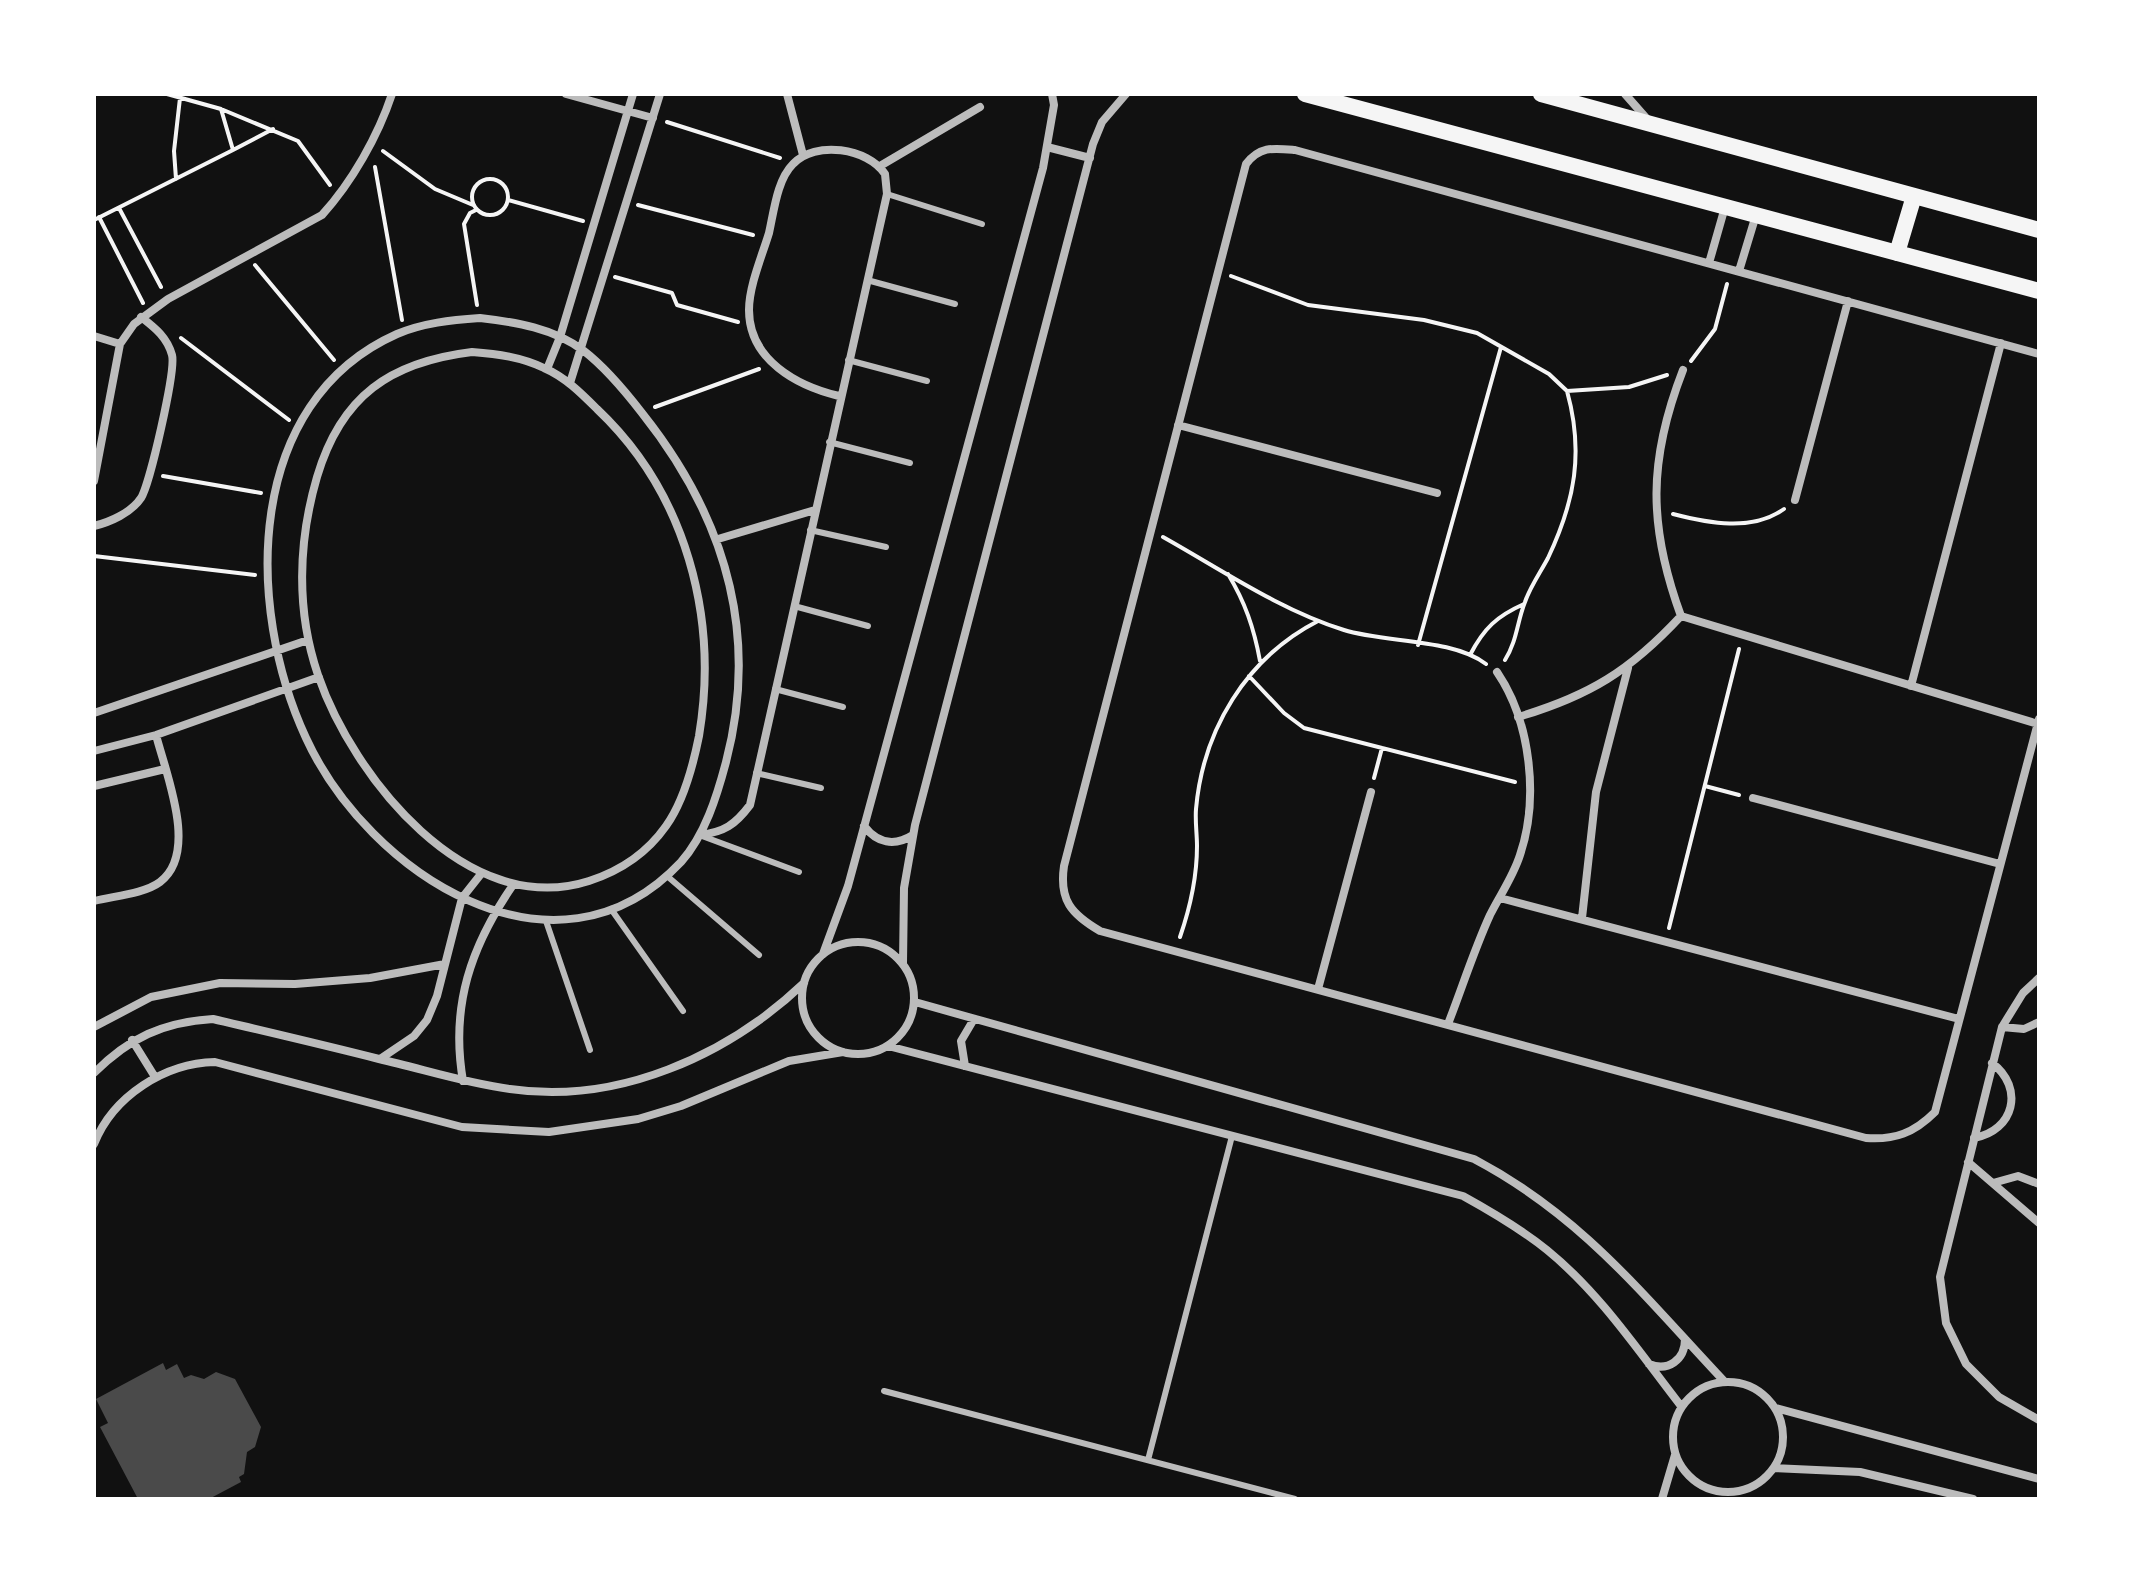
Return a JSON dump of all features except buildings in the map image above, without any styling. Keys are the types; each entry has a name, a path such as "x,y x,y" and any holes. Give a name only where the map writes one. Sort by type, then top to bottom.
{"main road":[{"path":"1305,94 2039,291"},
{"path":"1541,94 2039,230"},
{"path":"1897,253 1914,196"}],"street":[{"path":"94,481 120,344 144,315 168,299 322,215 338,196 370,141 392,94"},
{"path":"566,94 653,118"},
{"path":"547,369 560,337 633,94"},
{"path":"570,383 583,351 660,94"},
{"path":"787,94 803,155"},
{"path":"823,954 848,886 1047,147 1052,94"},
{"path":"903,963 904,888 913,835 1090,158 1102,122 1126,94"},
{"path":"1625,94 1654,125"},
{"path":"880,166 980,107"},
{"path":"1047,147 1090,158"},
{"path":"1681,616 2038,721 1935,1112 1913,1131 1885,1139 1866,1138 1100,931 1078,918 1064,901 1061,883 1151,530 1246,164 1255,153 1270,148 1295,150 2039,354"},
{"path":"700,835 721,832 738,821 750,805 839,396 887,194 885,174 880,166 843,151 814,150 794,162 782,182 749,308 752,326 773,364 803,386 839,396"},
{"path":"1709,263 1725,207"},
{"path":"1735,270 1756,215"},
{"path":"1795,500 1848,301"},
{"path":"94,526 126,512 141,498 171,382 172,356 162,333 144,315"},
{"path":"480,318 521,323 560,337 583,351 641,412 692,486 718,539 735,613 738,689 732,739 719,788 700,835 667,876 646,892 611,909 572,919 546,921 494,913 413,869 371,831 343,798 306,738 276,652 266,576 275,495 284,453 303,415 362,354 405,332 438,321 480,318"},
{"path":"94,336 120,344"},
{"path":"1911,686 2001,343"},
{"path":"485,353 510,356 547,369 570,383 614,425 650,472 677,525 696,581 706,640 705,699 695,758 675,814 657,839 633,860 606,876 576,885 544,888 513,885 481,874 428,836 382,790 345,736 319,677 308,640 302,599 302,552 309,507 322,462 340,419 377,384 398,370 434,356 485,353"},
{"path":"1681,616 1667,578 1655,509 1658,452 1667,410 1683,370"},
{"path":"1178,425 1437,493"},
{"path":"718,539 815,510"},
{"path":"1518,717 1561,704 1607,683 1628,668 1681,616"},
{"path":"94,713 308,640"},
{"path":"1582,918 1596,792 1628,668"},
{"path":"1448,1024 1491,914 1521,853 1528,820 1527,753 1518,717 1497,672"},
{"path":"94,751 156,735 319,677"},
{"path":"94,901 157,884 173,866 180,834 156,735"},
{"path":"94,786 165,769"},
{"path":"1318,989 1371,792"},
{"path":"1753,798 2000,864"},
{"path":"864,826 882,841 898,842 913,835"},
{"path":"380,1059 414,1036 427,1020 462,898 481,874"},
{"path":"463,1081 456,1039 464,989 494,913 513,885"},
{"path":"1500,898 1959,1019"},
{"path":"94,1144 115,1111 155,1077 174,1067 215,1062 462,1127 549,1132 638,1119 681,1106 789,1061 843,1052 874,1052 888,1046 906,1027 915,1002 910,975 903,963 874,944 839,945 823,954 811,967 804,983 802,1000 805,1018 820,1039 843,1052"},
{"path":"94,1027 151,997 220,983 295,984 370,978 445,964"},
{"path":"2039,978 2023,993 2002,1027 1940,1277 1946,1323 1966,1364 1999,1397 2039,1420"},
{"path":"94,1073 132,1040 157,1028 185,1021 213,1019 463,1081 553,1093 635,1082 674,1068 763,1017 804,983"},
{"path":"915,1002 1474,1159 1510,1178 1577,1226 1724,1381"},
{"path":"965,1066 961,1041 974,1019"},
{"path":"2002,1027 2024,1029 2039,1022"},
{"path":"132,1040 155,1077"},
{"path":"888,1046 1463,1196 1507,1221 1548,1251 1584,1286 1681,1406"},
{"path":"1974,1138 1996,1131 2010,1113 2013,1102 2008,1080 1992,1063"},
{"path":"1968,1162 2039,1223"},
{"path":"1993,1183 2018,1176 2039,1184"},
{"path":"1648,1363 1660,1367 1673,1364 1683,1353 1685,1339"},
{"path":"1662,1499 1675,1455 1672,1430 1681,1406 1700,1389 1724,1381 1744,1383 1763,1393 1776,1408 1784,1438 1775,1468 1762,1481 1746,1490 1725,1496 1705,1488 1687,1475 1675,1455"},
{"path":"1776,1408 2039,1479"},
{"path":"1775,1468 1860,1472 1973,1499"}],"lane":[{"path":"887,194 982,224"},
{"path":"867,280 955,304"},
{"path":"848,360 927,381"},
{"path":"829,442 910,463"},
{"path":"810,530 886,547"},
{"path":"794,606 868,626"},
{"path":"775,689 843,707"},
{"path":"756,773 821,788"},
{"path":"700,835 799,872"},
{"path":"667,876 759,955"},
{"path":"611,909 683,1011"},
{"path":"546,921 590,1050"},
{"path":"1148,1460 1232,1136"},
{"path":"884,1391 1295,1499"}],"path":[{"path":"167,94 221,109 298,141 338,196"},
{"path":"176,179 174,151 180,98"},
{"path":"221,109 233,150"},
{"path":"653,118 794,162"},
{"path":"144,315 97,219 273,129"},
{"path":"370,141 401,167 435,189 473,205"},
{"path":"370,141 405,332"},
{"path":"476,210 472,191 487,179 500,182 508,200"},
{"path":"508,200 594,224"},
{"path":"480,318 464,224 470,213 476,210 495,215 508,200"},
{"path":"627,203 767,239"},
{"path":"119,208 168,299"},
{"path":"248,257 343,371"},
{"path":"1567,391 1629,387 1683,370 1715,329 1735,270"},
{"path":"1151,530 1318,621 1375,638 1457,649 1497,672 1511,651 1524,604 1549,555 1578,459 1578,429 1567,391 1549,374 1501,346 1455,326 1308,305 1218,271"},
{"path":"606,274 672,293 677,305 752,326"},
{"path":"172,331 297,427"},
{"path":"1418,645 1501,346"},
{"path":"641,412 773,364"},
{"path":"148,474 275,495"},
{"path":"1655,509 1745,524 1763,521 1795,500"},
{"path":"94,556 266,576"},
{"path":"1226,572 1243,600 1254,629 1260,661"},
{"path":"1470,655 1482,632 1500,614 1524,604"},
{"path":"1175,950 1195,882 1195,813 1201,767 1217,723 1260,661 1288,636 1318,621"},
{"path":"1666,940 1742,635"},
{"path":"1249,676 1274,705 1304,728 1529,786"},
{"path":"1371,792 1382,748"},
{"path":"1704,786 1753,798"}]}
